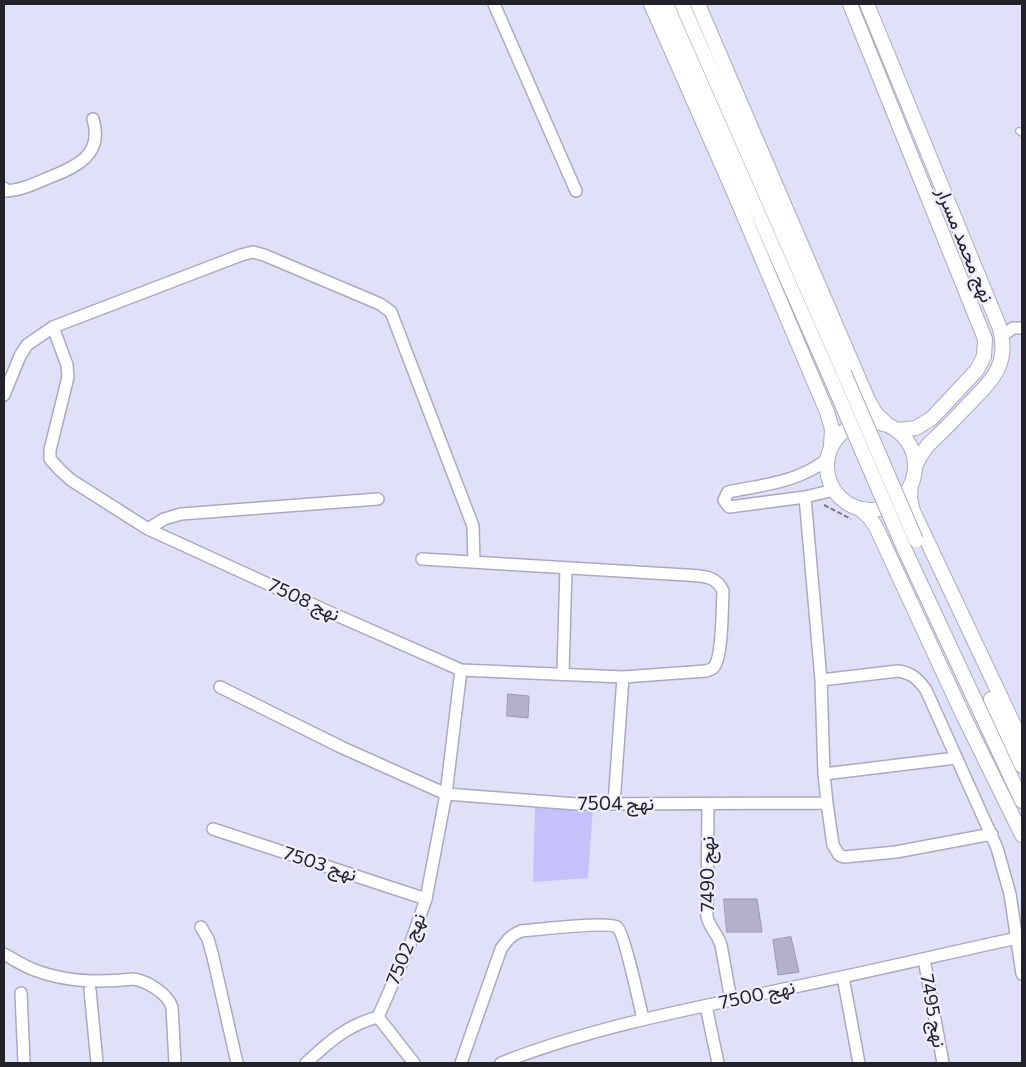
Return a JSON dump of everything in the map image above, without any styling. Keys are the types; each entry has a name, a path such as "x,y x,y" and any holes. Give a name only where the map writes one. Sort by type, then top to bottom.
{"street":[{"path":"494,4 576,191"},
{"path":"651,4 827,412 832,429 828,475 834,490 845,502 860,508 875,510 890,506 903,497 911,484"},
{"path":"666,4 838,376 1022,766"},
{"path":"682,4 838,376 903,546 1022,801"},
{"path":"698,4 868,400 876,414 908,442 914,457 915,466 910,498 913,511 1022,742"},
{"name":"نهج محمد مسرار","path":"850,4 984,339 984,356 977,370 932,418 916,428 893,428"},
{"name":"نهج محمد مسرار","path":"867,4 1002,336 1002,356 996,374 928,445 920,455 915,466"},
{"path":"4,188 7,191 18,190 65,171 87,158 94,144 97,131 94,119"},
{"path":"4,395 20,356 27,345 53,327 241,255 254,252 380,304 392,312 471,521 474,535 474,562"},
{"name":"نهج 7508","path":"53,327 67,365 68,378 50,450 50,458 71,480 148,529 461,670"},
{"path":"1002,336 1013,328 1022,328"},
{"path":"834,490 805,497 730,507 724,500 728,492 794,478 810,471 829,452 840,434 852,426 874,421 893,428"},
{"path":"805,497 821,680 824,774 833,845 839,855 844,857 896,852 992,834"},
{"path":"148,529 164,519 181,514 378,499"},
{"path":"860,508 876,527 963,715 1022,835"},
{"path":"422,560 703,576 713,579 720,584 723,590 720,644 716,663 713,668 706,671 623,677 461,670"},
{"path":"564,673 566,568"},
{"name":"نهج 7502","path":"378,1017 411,942 426,899 446,794 461,670"},
{"path":"821,680 887,672 906,672 918,680 926,690 992,834 1006,878 1022,974"},
{"path":"614,804 623,677"},
{"name":"نهج 7504","path":"220,687 343,748 446,794 529,802 614,804 827,803"},
{"path":"824,774 956,758"},
{"name":"نهج 7490","path":"708,804 708,916 711,927 721,945 731,1000"},
{"name":"نهج 7503","path":"214,829 426,899"},
{"path":"461,1063 501,949 513,934 521,931 603,925 618,928 625,945 644,1019"},
{"path":"202,927 214,956 237,1063"},
{"name":"نهج 7500","path":"501,1063 574,1038 644,1019 1017,938"},
{"path":"4,954 33,969 77,980 140,980 163,994 172,1007 175,1063"},
{"name":"نهج 7495","path":"924,959 943,1063"},
{"path":"843,977 857,1063"},
{"path":"90,990 97,1063"},
{"path":"21,993 24,1063"},
{"path":"706,1006 718,1063"},
{"path":"306,1063 348,1028 357,1023 378,1017 414,1063"}],"shaded area":[{"path":"535,807 593,808 588,878 533,882"}],"building":[{"path":"508,694 529,696 528,718 507,716"},
{"path":"724,899 757,899 762,932 727,932"},
{"path":"791,937 799,972 778,975 773,940"}]}
